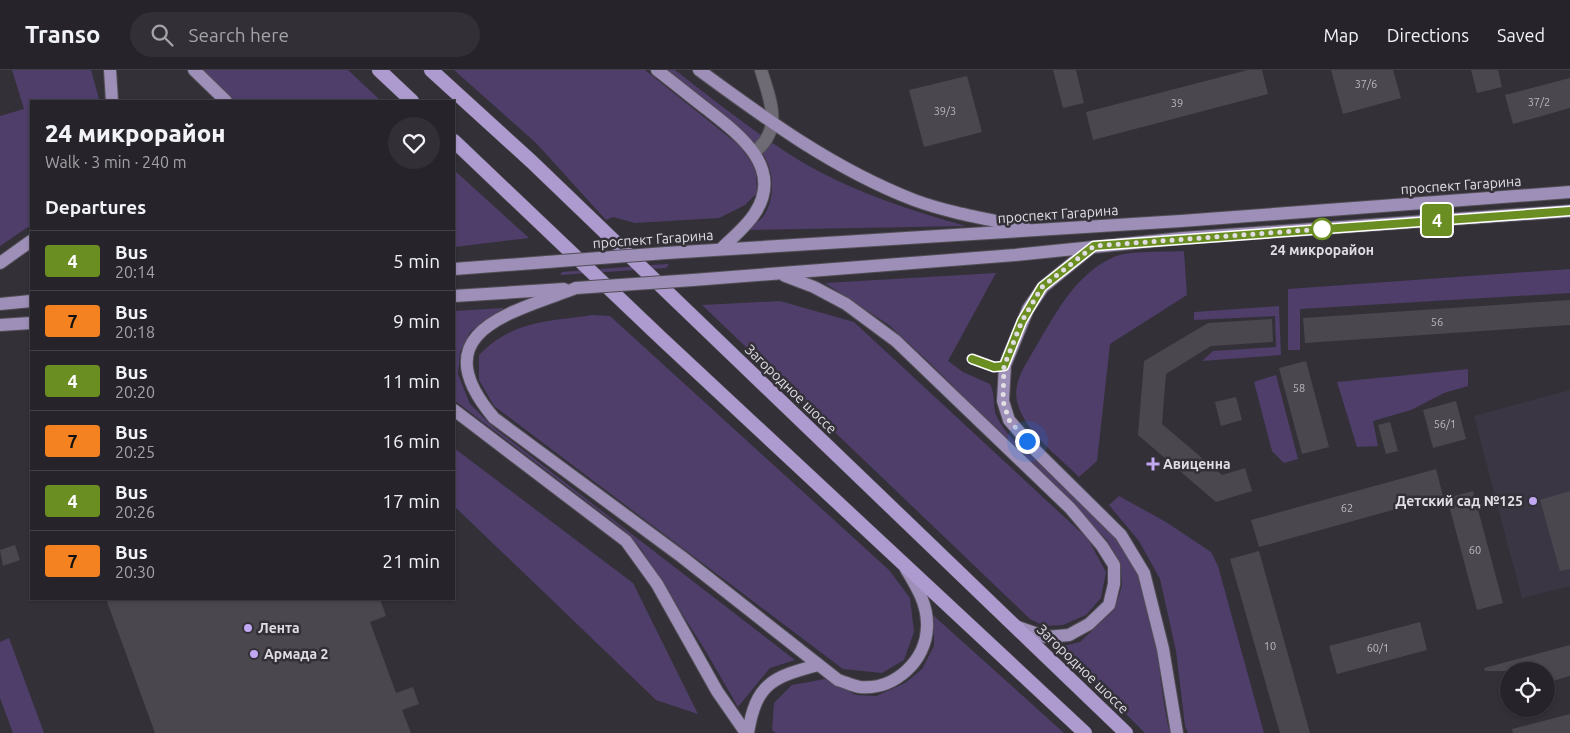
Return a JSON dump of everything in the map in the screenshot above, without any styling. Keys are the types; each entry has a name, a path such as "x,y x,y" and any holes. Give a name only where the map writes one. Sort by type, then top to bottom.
{"highway":[{"path":"379,70 411,100"},
{"name":"Загородное шоссе","path":"431,70 553,183 1126,733"},
{"path":"455,142 660,338 1086,733"}],"main road":[{"path":"110,70 112,100"},
{"path":"194,70 225,100"},
{"path":"657,70 736,132 754,152 765,179 763,195 755,213 721,249"},
{"path":"699,70 773,125 839,166 914,200 963,214 1039,230"},
{"name":"проспект Гагарина","path":"455,269 721,249 1039,230 1570,192"},
{"path":"455,296 780,274 1015,255 1094,246 1570,211"},
{"path":"0,263 30,242"},
{"path":"1094,246 1042,287 1028,310 1004,366 1003,401 1009,420 1036,451 1121,535 1144,572 1163,649 1177,733"},
{"path":"780,274 814,287 846,304 896,341 1070,508 1102,546 1114,565 1114,584 1109,605 1089,624 1068,635 1046,637 1014,626"},
{"path":"576,288 508,314 485,327 472,339 467,352 470,383 483,406 494,418 682,557 838,680 860,687 885,684 908,672 921,653 927,627 923,598 904,565"},
{"path":"0,304 30,301"},
{"path":"0,325 30,323"},
{"path":"455,411 626,541 661,591 717,691 747,733"},
{"path":"747,733 752,712 763,689 783,674 818,665"}],"street":[{"path":"754,152 766,143 773,125 770,101 761,70"}],"shaded area":[{"path":"12,70 91,70 99,100 30,100 30,226 0,246 0,116 24,109"},
{"path":"202,70 348,70 380,100 234,100"},
{"path":"454,70 645,70 740,146 756,169 757,193 745,205 719,218 635,223 613,217 606,220 536,143"},
{"path":"667,70 675,70 774,144 828,176 885,200 966,226 747,230 762,218 769,204 772,179 768,163 745,133"},
{"path":"455,171 529,238 455,247"},
{"path":"1184,251 1187,295 1110,344 1097,461 1079,477 1044,444 1022,416 1016,397 1016,389 1021,374 1028,359 1069,294 1090,272 1102,263 1122,254"},
{"path":"669,264 666,268 560,275 562,272"},
{"path":"1570,269 1570,293 1300,309 1300,350 1288,350 1288,289"},
{"path":"996,273 948,361 963,372 990,384 996,413 1000,423 1009,435 1094,513 1125,550 1137,571 1151,616 1170,733 1145,733 1059,647 1080,642 1114,610 1122,586 1120,562 1107,540 933,366 889,325 825,283"},
{"path":"780,301 854,322 1088,539 1106,572 1101,598 1086,615 1063,625 1044,626 1030,619 702,305"},
{"path":"1279,306 1281,355 1202,361 1213,351 1276,347 1275,316 1194,320 1194,312"},
{"path":"504,308 470,332 460,352 458,374 470,404 493,427 795,660 770,668 738,707 705,650 641,549 624,530 455,401 455,311"},
{"path":"592,315 610,316 889,570 910,598 914,632 904,660 882,673 843,669 494,406 479,380 479,355 505,335 531,324"},
{"path":"1468,369 1468,386 1444,393 1411,410 1373,421 1378,446 1357,447 1337,382"},
{"path":"1276,375 1298,459 1284,463 1272,451 1254,382"},
{"name":"Детский сад №125","path":"1570,390 1570,586 1522,598 1474,416"},
{"path":"455,449 633,583 698,714 656,700 455,507"},
{"path":"1119,496 1166,522 1211,552 1218,566 1264,733 1188,733 1185,726 1176,651 1160,579 1139,541 1109,505"},
{"path":"934,616 1064,733 776,733 772,730 774,703 792,685 825,679 856,695 876,696 905,683 922,669 934,646"},
{"path":"9,638 44,733 13,733 0,698 0,642"}],"building":[{"path":"1053,70 1076,70 1084,103 1063,108"},
{"path":"1248,70 1262,70 1268,94 1093,140 1086,112"},
{"path":"1331,70 1393,70 1401,98 1343,114"},
{"path":"1471,70 1498,70 1502,87 1477,93"},
{"path":"967,76 982,132 924,147 909,90"},
{"path":"1570,78 1570,108 1513,124 1505,95"},
{"path":"1570,300 1570,325 1305,343 1303,318"},
{"path":"1272,319 1273,342 1211,346 1166,374 1162,424 1222,475 1245,468 1252,491 1216,502 1138,435 1144,361 1208,323"},
{"path":"1306,361 1329,447 1302,454 1279,368"},
{"path":"1236,397 1242,420 1221,426 1215,402"},
{"path":"1456,401 1466,439 1433,448 1423,410"},
{"path":"1390,422 1398,451 1386,454 1378,425"},
{"path":"1436,469 1443,496 1259,547 1251,520"},
{"path":"1473,491 1503,603 1477,610 1447,498"},
{"path":"1570,491 1570,569 1560,571 1540,500"},
{"path":"15,545 20,560 3,566 0,550"},
{"path":"1259,551 1310,733 1280,733 1230,559"},
{"name":"Армада 2","path":"106,600 380,600 386,616 370,622 396,693 413,687 419,704 402,710 411,733 155,733"},
{"path":"1420,622 1427,650 1337,674 1329,646"},
{"path":"1570,645 1570,676 1555,680 1555,662 1506,662"},
{"path":"1500,664 1500,671 1485,671 1484,668"},
{"path":"1570,714 1570,733 1513,733 1512,729"}],"bus line":[{"name":"4","path":"972,359 994,367 1004,366 1016,332 1042,287 1094,246 1570,211"}],"place":[{"name":"24 микрорайон","path":"1322,229"},
{"name":"Авиценна","path":"1153,464"},
{"name":"Детский сад №125","path":"1533,501"},
{"name":"Лента","path":"248,628"},
{"name":"Армада 2","path":"254,654"}],"route":[{"path":"1027,441 1009,420 1003,401 1002,380 1004,366 1016,332 1042,287 1094,246 1322,229"}]}
